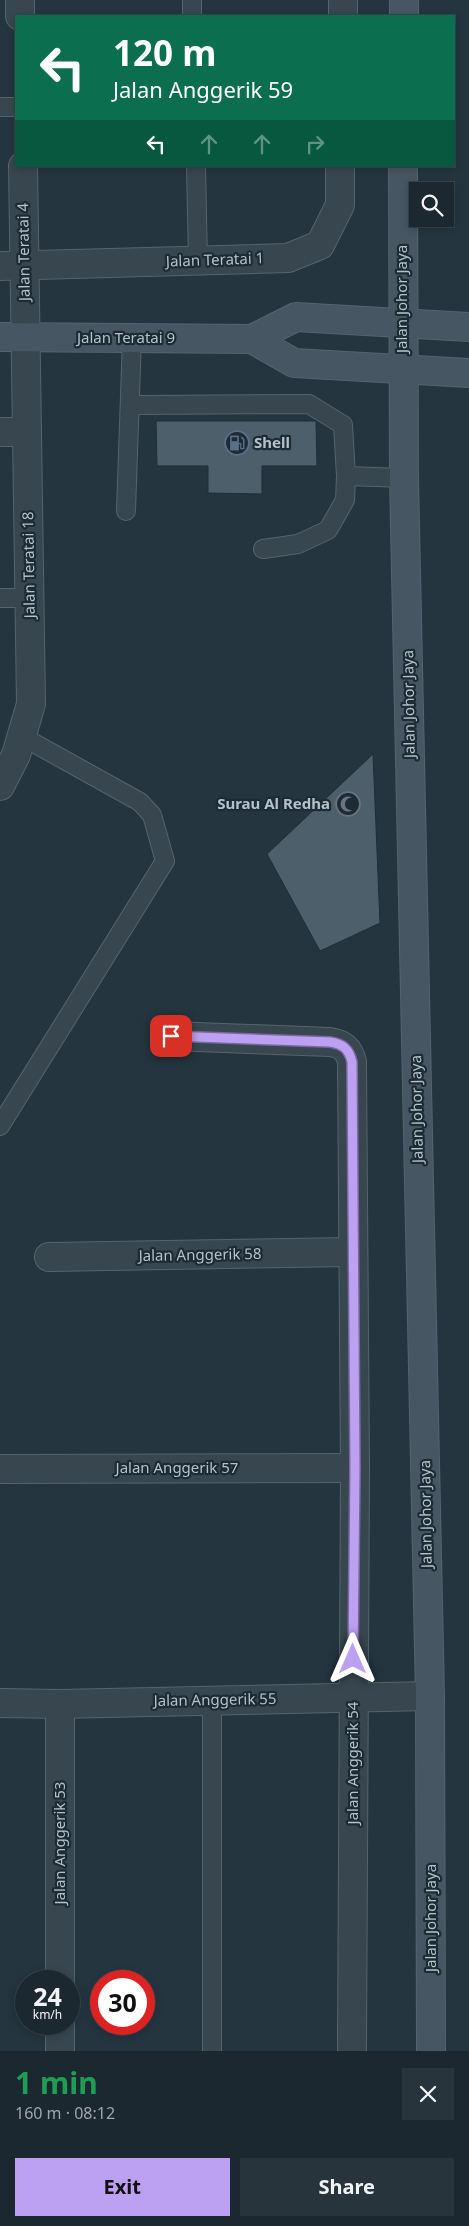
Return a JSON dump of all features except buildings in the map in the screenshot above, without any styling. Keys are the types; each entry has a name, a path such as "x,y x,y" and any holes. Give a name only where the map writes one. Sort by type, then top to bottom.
{"main road":[{"path":"404,0 404,15"},
{"name":"Jalan Johor Jaya","path":"403,167 404,478 430,1696 432,2051"},
{"name":"Jalan Teratai 9","path":"13,337 252,339 296,317 469,327"},
{"name":"Jalan Teratai 9","path":"252,339 294,363 469,373"}],"street":[{"path":"20,0 20,15"},
{"path":"343,0 343,15"},
{"name":"Jalan Teratai 4","path":"13,337 12,265 23,167"},
{"name":"Jalan Teratai 1","path":"12,265 288,258 320,245 340,206 340,167"},
{"name":"Jalan Teratai 18","path":"0,786 23,737 31,704 27,432 13,337"},
{"path":"0,432 27,432"},
{"name":"Jalan Anggerik 54","path":"171,1036 340,1043 350,1054 352,1062 355,1468 352,2051"},
{"name":"Jalan Anggerik 58","path":"49,1257 352,1252"},
{"name":"Jalan Anggerik 57","path":"0,1469 355,1468"},
{"name":"Jalan Anggerik 55","path":"0,1703 60,1704 430,1696"},
{"name":"Jalan Anggerik 53","path":"60,1704 60,1970"},
{"path":"60,2035 60,2051"}],"lane":[{"path":"192,0 192,15"},
{"path":"0,107 15,107"},
{"path":"196,167 198,261"},
{"path":"126,511 132,338"},
{"path":"131,405 309,404 343,425 346,476 345,500 328,530 298,544 263,549"},
{"path":"346,476 404,478"},
{"path":"0,598 29,598"},
{"path":"0,1126 165,861 152,815 140,802 23,737"},
{"path":"212,1700 212,2051"}],"place":[{"name":"Shell","path":"237,443"},
{"name":"Surau Al Redha","path":"348,804"}],"route":[{"path":"171,1036 340,1043 350,1054 352,1062 355,1468 353,1659"}]}
